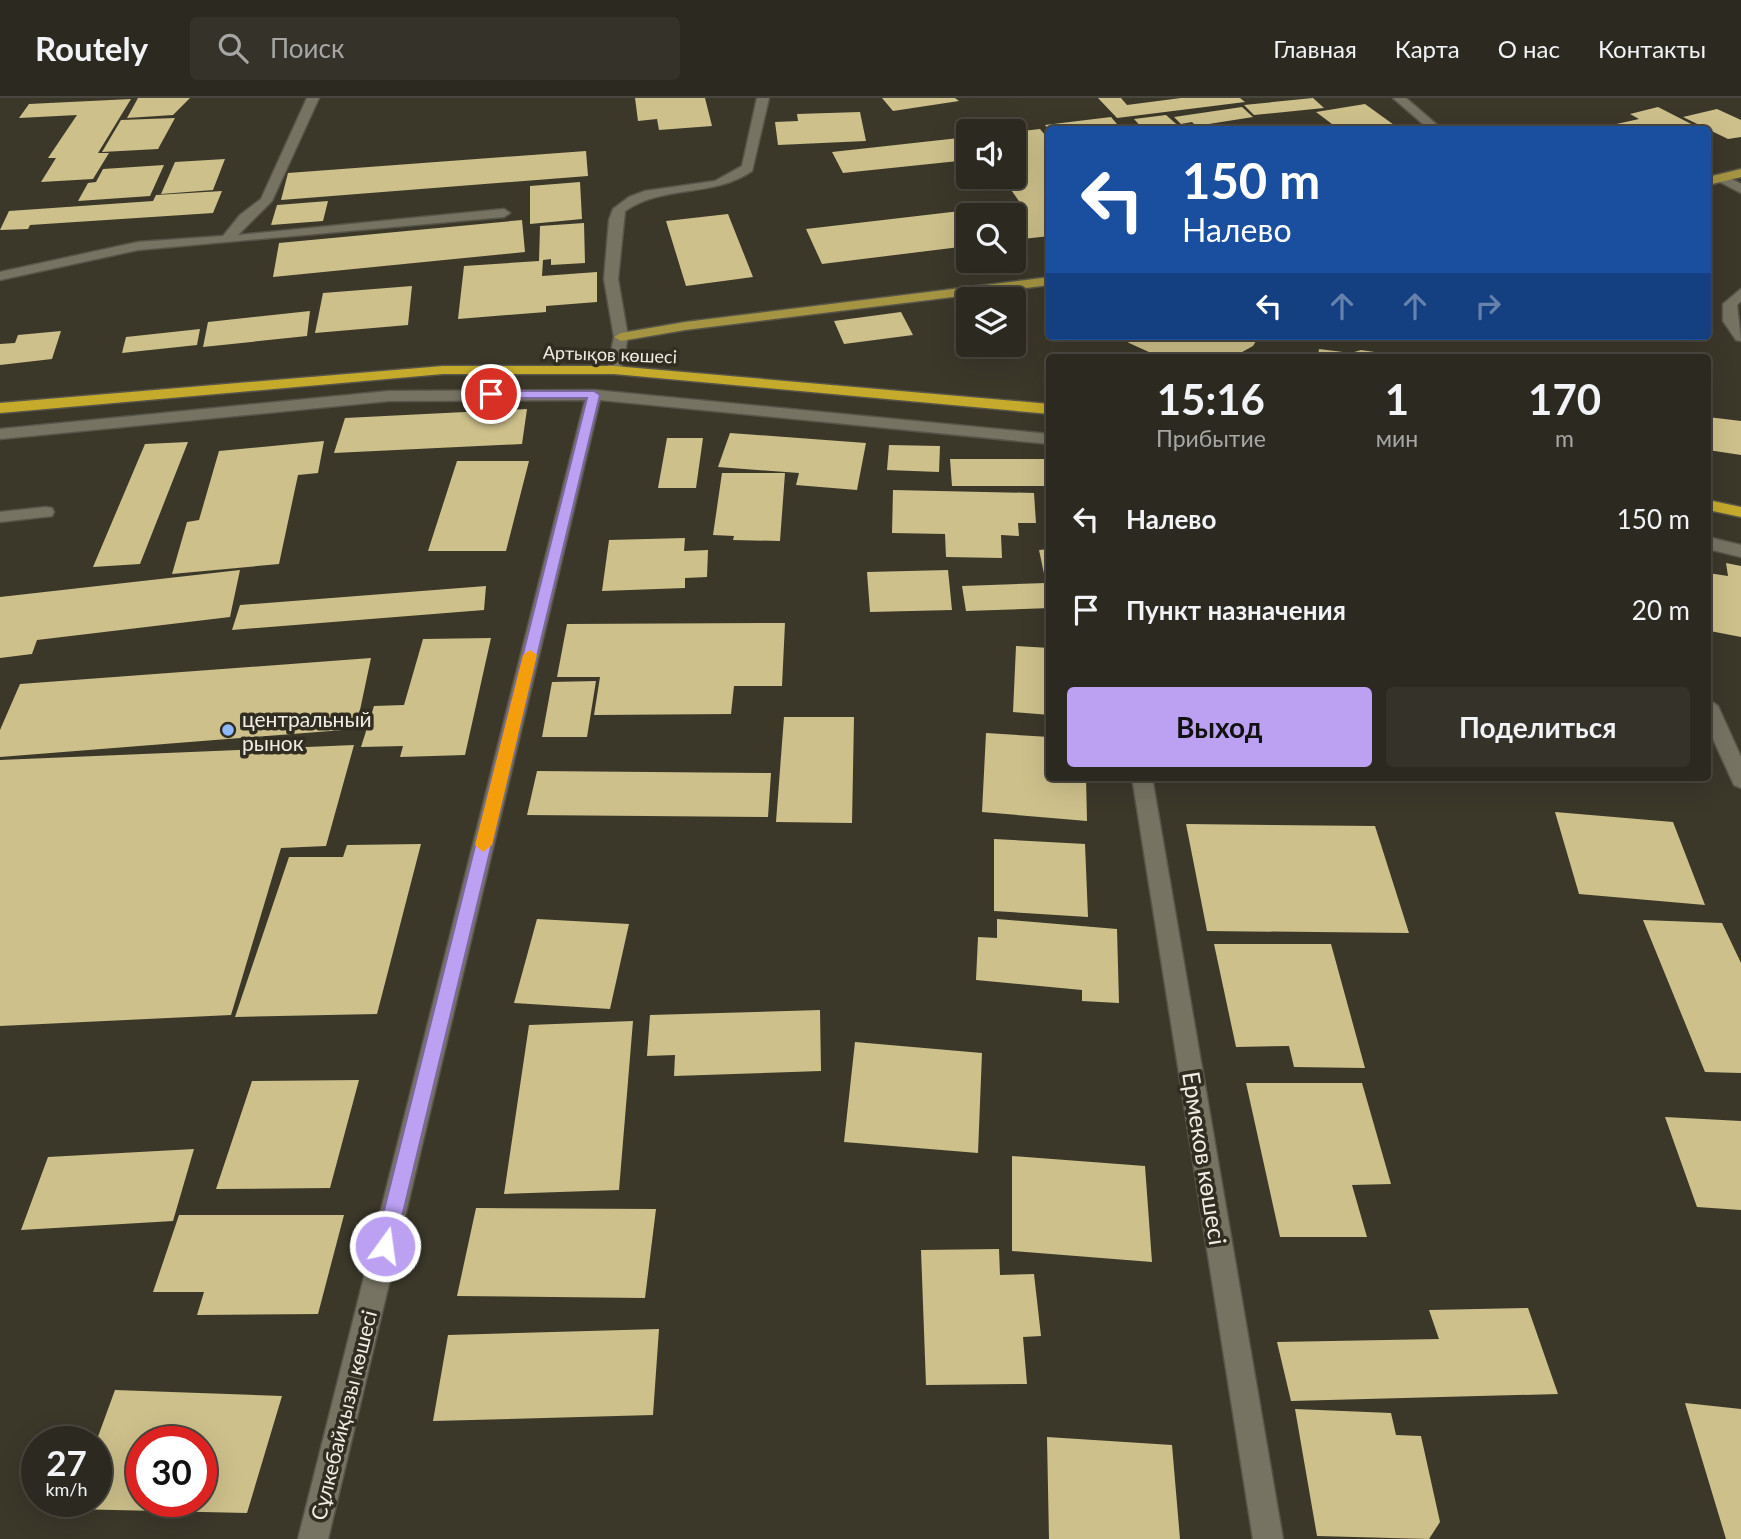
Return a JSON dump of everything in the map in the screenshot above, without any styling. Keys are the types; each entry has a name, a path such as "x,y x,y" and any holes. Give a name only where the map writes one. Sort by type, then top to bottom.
{"highway":[{"name":"Артықов көшесі","path":"0,408 443,370 614,370 1046,409"},
{"path":"1711,506 1741,512"}],"main road":[{"path":"1711,180 1741,173"},
{"path":"621,337 685,326 1046,281"}],"street":[{"path":"226,240 245,218 266,201 313,98"},
{"path":"614,370 621,337 611,279 615,220 619,208 641,195 726,183 740,176 748,168 763,98"},
{"path":"1399,98 1433,126"},
{"path":"1722,178 1741,189"},
{"path":"0,276 138,246 504,214"},
{"path":"1741,293 1730,304 1730,321 1741,337"},
{"path":"0,435 389,396 594,395 1046,439"},
{"name":"Сұлкебайқызы көшесі","path":"313,1539 594,395"},
{"path":"0,517 46,512"},
{"path":"1711,544 1741,551"},
{"path":"1711,713 1741,780"},
{"name":"Ермеков көшесі","path":"1143,781 1268,1539"}],"building":[{"path":"138,98 190,98 173,115 127,118"},
{"path":"635,98 705,98 712,126 659,130 657,119 638,121"},
{"path":"882,98 955,98 959,101 893,111"},
{"path":"1098,98 1121,98 1127,105 1181,98 1240,98 1245,102 1117,118"},
{"path":"1313,98 1324,108 1254,115 1244,105"},
{"path":"131,99 98,153 109,153 93,179 41,182 56,158 48,158 77,115 19,118 29,104"},
{"path":"1365,104 1395,126 1335,126 1316,112"},
{"path":"1242,107 1253,117 1196,126 1192,122 1181,124 1174,117"},
{"path":"1658,107 1695,126 1612,125 1639,119 1630,114"},
{"path":"1717,109 1741,120 1741,137 1728,139 1711,131 1711,126 1701,126 1683,117"},
{"path":"860,112 866,141 778,145 775,122 798,121 797,114"},
{"path":"1166,115 1178,126 1140,126 1134,119"},
{"path":"1111,117 1119,126 1046,126"},
{"path":"175,118 158,149 102,152 121,120"},
{"path":"1040,129 1046,136 1046,236 1026,239 1026,203 1020,203 1010,189 1026,189 1026,131"},
{"path":"956,138 956,161 843,173 832,152"},
{"path":"586,151 588,176 281,200 288,173"},
{"path":"225,159 213,190 161,194 175,162"},
{"path":"164,165 150,196 78,201 88,183 96,182 103,169"},
{"path":"580,182 582,219 530,224 530,186"},
{"path":"222,191 213,213 30,225 28,229 0,230 9,211 153,201 156,195"},
{"path":"328,201 323,221 271,225 277,205"},
{"path":"956,212 956,247 822,264 806,229"},
{"path":"728,214 753,277 686,286 666,221"},
{"path":"522,220 525,252 273,277 279,243"},
{"path":"584,223 585,263 551,265 551,259 543,260 542,276 597,272 597,302 546,306 546,312 458,319 464,266 539,261 540,226"},
{"path":"412,286 408,325 315,333 323,293"},
{"path":"310,311 307,336 203,347 208,322"},
{"path":"901,312 913,335 844,344 834,321"},
{"path":"200,329 197,345 122,353 126,337"},
{"path":"61,331 52,359 0,365 0,344 15,343 18,335"},
{"path":"1126,340 1257,340 1253,346 1238,354 1153,354"},
{"path":"1319,349 1388,354 1318,354"},
{"path":"527,409 522,444 334,453 345,418"},
{"path":"1711,417 1741,421 1741,455 1711,450"},
{"path":"730,433 866,443 857,490 796,485 799,473 718,467"},
{"path":"667,438 703,438 696,488 658,488"},
{"path":"324,441 318,473 298,475 279,564 172,574 187,522 199,520 219,451"},
{"path":"188,442 140,564 93,567 145,444"},
{"path":"889,445 940,446 939,472 887,470"},
{"path":"950,459 1046,459 1046,486 952,486"},
{"path":"457,461 529,461 506,551 428,551"},
{"path":"722,473 785,473 780,541 733,540 734,536 713,535"},
{"path":"893,490 1034,493 1036,523 1018,523 1019,536 1001,535 1002,558 946,557 945,534 892,533"},
{"path":"685,538 684,551 708,550 707,577 685,578 685,588 602,591 609,540"},
{"path":"1046,549 1046,583 1039,550"},
{"path":"1726,563 1741,566 1741,637 1711,631 1711,573 1728,576"},
{"path":"240,570 230,617 37,640 32,654 0,658 0,597"},
{"path":"948,570 952,610 870,612 867,572"},
{"path":"1046,583 1046,608 966,611 962,586"},
{"path":"486,586 484,610 232,630 240,605"},
{"path":"785,623 782,686 734,686 731,714 594,715 600,677 557,677 567,624"},
{"path":"491,638 465,755 400,757 403,746 361,747 374,706 404,705 423,639"},
{"path":"1016,646 1046,648 1046,715 1013,712"},
{"path":"371,658 356,729 0,757 0,730 20,684"},
{"path":"596,681 587,737 542,737 552,682"},
{"path":"784,717 854,717 852,823 776,822"},
{"path":"986,733 1046,737 1046,781 1086,781 1087,821 982,812"},
{"path":"354,745 326,846 281,848 231,1015 0,1026 0,760"},
{"path":"537,771 771,773 768,817 527,815"},
{"path":"1555,812 1673,822 1705,905 1579,894"},
{"path":"1186,824 1375,826 1409,933 1207,931"},
{"path":"994,839 1085,844 1088,917 994,911"},
{"path":"421,844 377,1014 235,1017 289,857 343,857 347,845"},
{"path":"537,919 629,924 610,1009 514,1003"},
{"path":"997,919 1117,929 1119,1003 1082,1001 1082,990 976,980 978,937 997,938"},
{"path":"1643,920 1722,923 1741,963 1741,1073 1705,1072"},
{"path":"1214,944 1331,944 1365,1068 1294,1067 1289,1046 1236,1047"},
{"path":"820,1010 821,1071 674,1076 675,1055 647,1056 650,1015"},
{"path":"633,1021 619,1190 504,1194 529,1025"},
{"path":"855,1042 982,1053 978,1153 844,1142"},
{"path":"359,1080 330,1188 216,1189 252,1081"},
{"path":"1246,1083 1362,1083 1391,1184 1352,1185 1367,1237 1280,1237"},
{"path":"1665,1117 1741,1121 1741,1210 1697,1207"},
{"path":"194,1149 173,1221 21,1230 48,1157"},
{"path":"1012,1156 1145,1166 1152,1262 1012,1251"},
{"path":"476,1208 656,1209 645,1298 457,1296"},
{"path":"179,1215 344,1215 318,1314 197,1315 204,1292 153,1292"},
{"path":"999,1249 1000,1275 1034,1274 1041,1336 1023,1337 1027,1384 926,1385 921,1250"},
{"path":"1528,1308 1558,1394 1291,1401 1277,1342 1439,1339 1429,1310"},
{"path":"659,1329 653,1415 433,1421 448,1335"},
{"path":"115,1390 282,1396 247,1513 217,1512 217,1426 126,1426 126,1510 112,1510 112,1426 102,1426"},
{"path":"1685,1403 1741,1409 1741,1539 1726,1539"},
{"path":"1295,1409 1391,1413 1396,1435 1421,1436 1440,1522 1429,1539 1317,1536"},
{"path":"1047,1437 1172,1445 1180,1539 1049,1539"}],"slow traffic":[{"path":"483,845 530,655"}],"place":[{"name":"центральный рынок","path":"228,730"}],"route":[{"path":"385,1246 594,395 491,394"}]}
